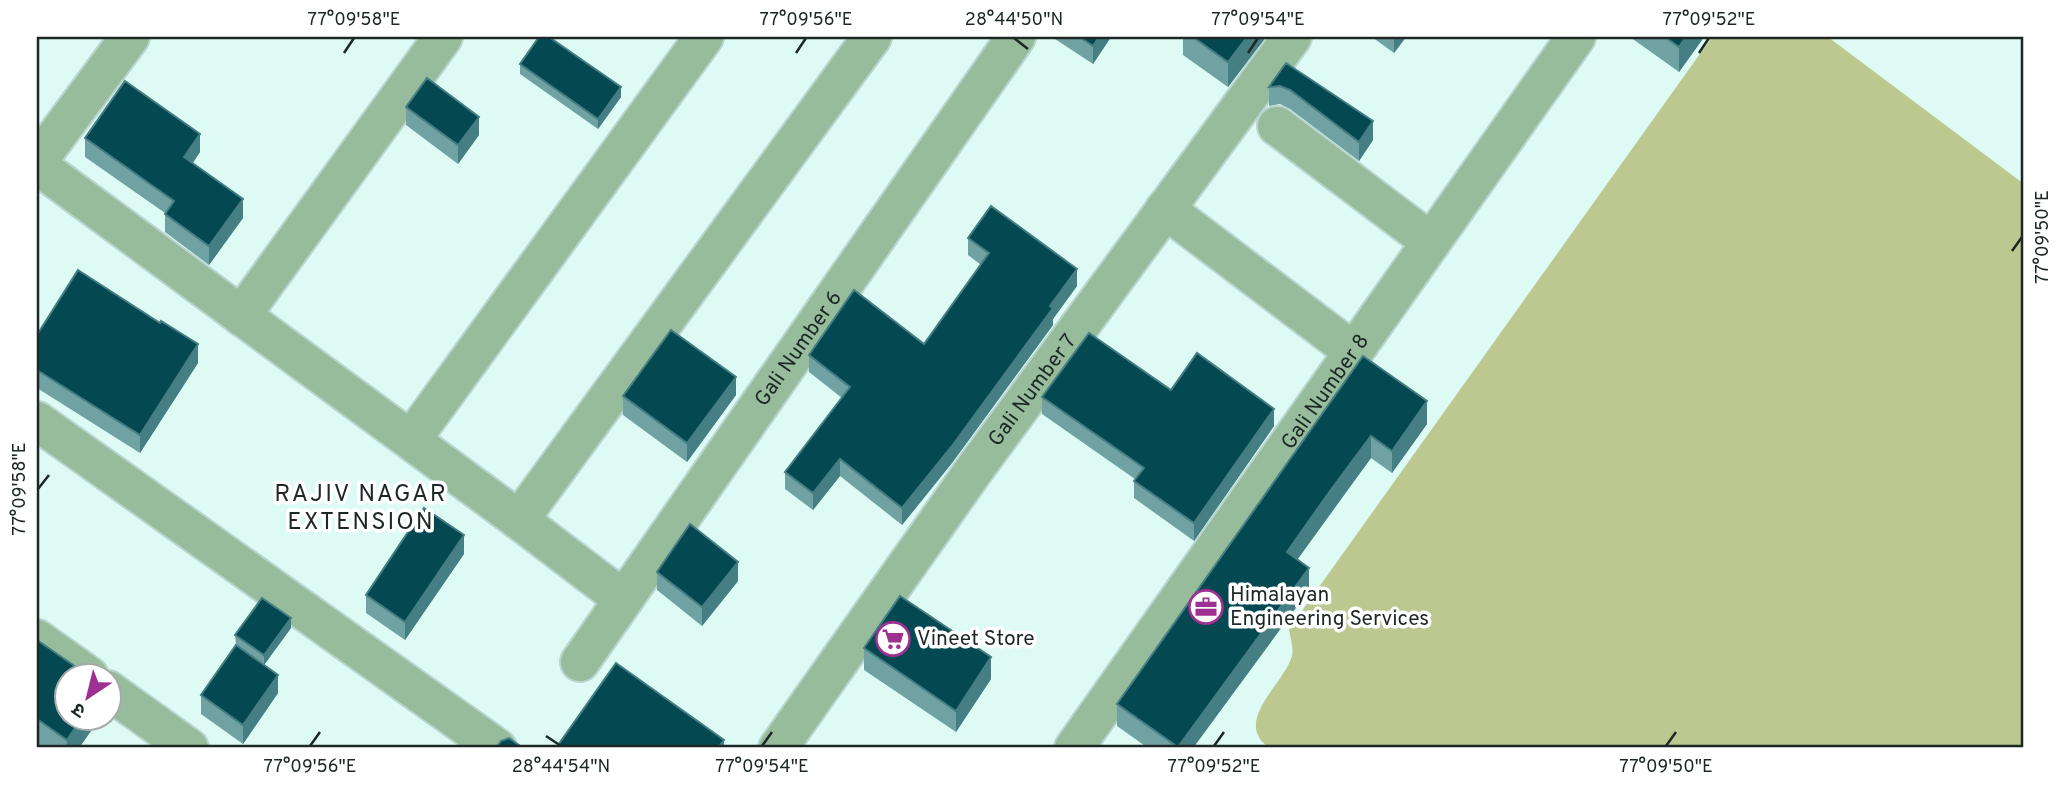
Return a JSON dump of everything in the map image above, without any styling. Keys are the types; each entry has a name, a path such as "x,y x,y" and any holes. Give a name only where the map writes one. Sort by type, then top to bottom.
{"street":[{"path":"130,37 37,164 622,599"},
{"path":"241,316 443,37"},
{"path":"411,440 704,37"},
{"path":"519,520 872,37"},
{"name":"Gali Number 6","path":"580,662 1016,37"},
{"name":"Gali Number 7","path":"778,748 974,470 1292,37"},
{"name":"Gali Number 8","path":"1074,748 1576,37"},
{"path":"1277,126 1431,242"},
{"path":"1165,209 1354,352"},
{"path":"37,421 497,748"},
{"path":"37,639 68,662"},
{"path":"122,700 189,748"}],"green space":[{"path":"1712,37 1828,37 2024,184 2024,748 1267,746 1258,736 1258,713 1292,656 1289,629"}],"building":[{"path":"539,37 549,37 621,87 598,119 520,64"},
{"path":"1080,37 1099,37 1093,46"},
{"path":"1193,37 1247,37 1228,62"},
{"path":"1665,37 1686,37 1679,47"},
{"path":"1286,63 1373,121 1359,142 1290,90 1280,86 1269,87"},
{"path":"427,78 479,117 458,145 406,107"},
{"path":"125,81 200,134 184,157 243,199 209,246 165,214 174,201 85,138"},
{"path":"991,206 1077,269 1050,306 1053,308 952,446 902,508 840,459 813,493 785,472 850,387 809,355 854,290 924,344 989,253 968,238"},
{"path":"78,270 198,344 140,435 37,370 37,335"},
{"path":"671,330 736,377 687,443 623,396"},
{"path":"1089,333 1171,390 1197,353 1274,409 1194,523 1134,481 1144,468 1042,397"},
{"path":"1363,356 1427,401 1392,451 1371,436 1330,491 1287,552 1309,568 1178,747 1117,704"},
{"path":"424,508 464,535 405,622 366,595"},
{"path":"690,524 738,562 702,607 657,572"},
{"path":"900,596 991,657 956,711 864,648"},
{"path":"262,598 291,618 264,655 235,635"},
{"path":"37,640 69,662 52,662 52,730 37,719"},
{"path":"236,645 278,675 243,725 201,695"},
{"path":"616,663 724,740 718,748 556,748"},
{"path":"56,732 72,732 67,740"},
{"path":"509,738 523,748 496,748 501,741"}],"place":[{"name":"Himalayan Engineering Services","path":"1206,607"},
{"name":"Vineet Store","path":"893,639"}],"district":[{"name":"RAJIV NAGAR EXTENSION","path":"361,509"}]}
